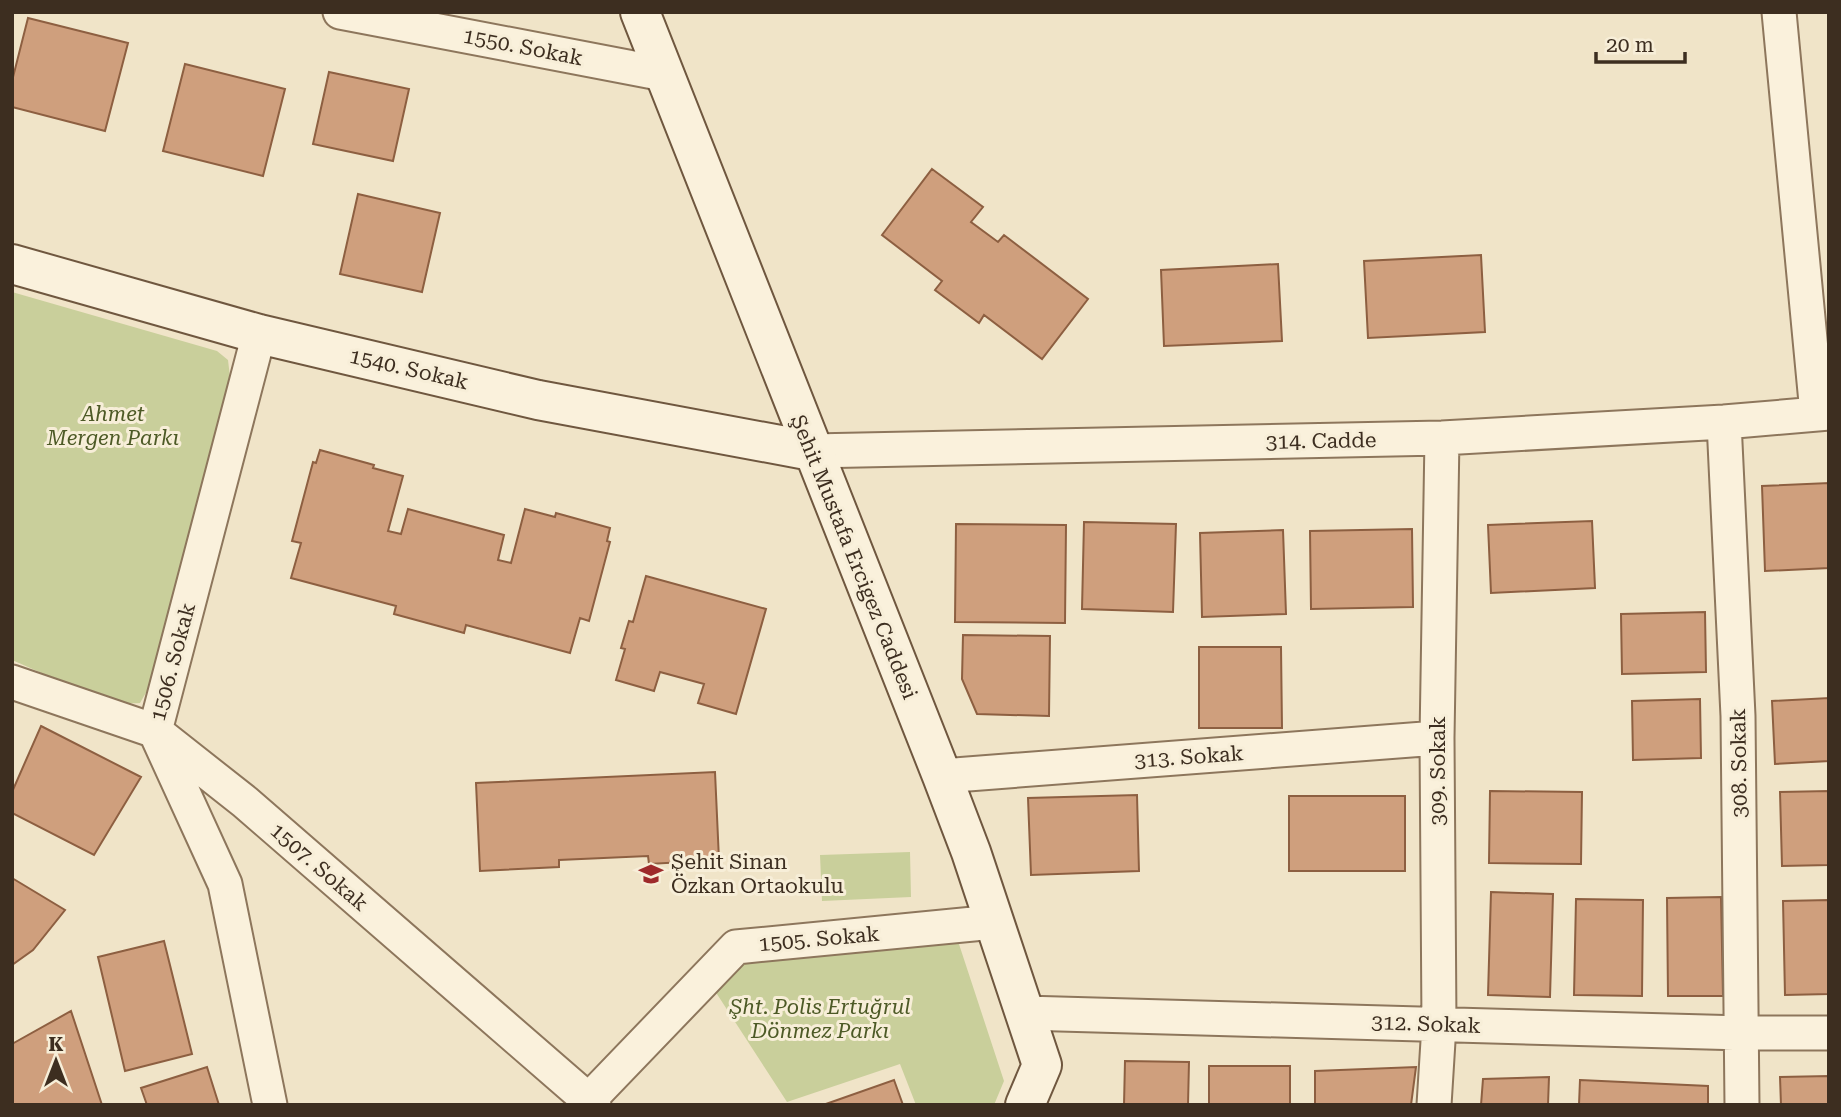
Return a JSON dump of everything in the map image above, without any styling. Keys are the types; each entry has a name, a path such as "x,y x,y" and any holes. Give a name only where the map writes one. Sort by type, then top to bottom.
{"main road":[{"name":"Şehit Mustafa Ercigez Caddesi","path":"640,12 942,776 994,922 1042,1065 1025,1105"},
{"name":"1540. Sokak","path":"12,264 259,334 538,400 812,451"}],"street":[{"name":"1550. Sokak","path":"340,12 664,74"},
{"path":"1779,12 1823,413"},
{"name":"1506. Sokak","path":"259,334 155,731 225,884 270,1105"},
{"name":"314. Cadde","path":"812,451 1442,438 1724,422 1823,413"},
{"name":"308. Sokak","path":"1724,422 1738,716 1742,1105"},
{"name":"309. Sokak","path":"1433,1105 1439,1025 1437,738 1442,438"},
{"name":"1507. Sokak","path":"12,682 155,731 245,802 589,1103"},
{"name":"313. Sokak","path":"942,776 1437,738"},
{"name":"1505. Sokak","path":"589,1103 736,947 994,922"},
{"name":"312. Sokak","path":"1024,1013 1743,1033 1829,1033"}],"green space":[{"name":"Ahmet Mergen Parkı","path":"12,292 217,351 228,360 230,377 148,689 140,703 126,703 93,695 12,660"},
{"path":"910,852 911,897 822,901 820,855"},
{"name":"Şht. Polis Ertuğrul Dönmez Parkı","path":"956,935 1004,1081 994,1105 916,1105 900,1064 787,1102 715,991 741,959"}],"building":[{"path":"28,18 128,43 105,131 12,107 12,81"},
{"path":"185,64 285,89 263,176 163,151"},
{"path":"329,72 409,89 393,161 313,144"},
{"path":"932,169 983,207 971,222 998,242 1004,235 1088,299 1042,359 984,315 979,323 935,290 942,281 882,235"},
{"path":"358,194 440,213 422,292 340,274"},
{"path":"1481,255 1485,332 1368,338 1364,261"},
{"path":"1278,264 1282,341 1164,346 1161,270"},
{"path":"320,450 403,476 388,531 401,534 408,509 504,535 498,560 511,563 525,509 555,517 556,513 610,528 607,541 610,542 589,621 580,618 570,653 466,625 464,633 394,614 396,606 291,578 301,543 292,541 313,462 316,463"},
{"path":"1829,483 1829,568 1765,571 1762,486"},
{"path":"1592,521 1595,588 1491,593 1488,525"},
{"path":"1084,522 1176,524 1173,612 1082,609"},
{"path":"956,524 1066,525 1065,623 955,622"},
{"path":"1412,529 1413,607 1311,609 1310,531"},
{"path":"1283,530 1286,614 1202,617 1200,533"},
{"path":"646,576 766,609 736,714 698,703 704,684 660,672 654,691 616,680 625,649 621,648 629,621 633,622"},
{"path":"1705,612 1706,672 1622,674 1621,614"},
{"path":"963,635 1050,636 1049,716 977,714 962,679"},
{"path":"1199,647 1281,647 1282,728 1199,728"},
{"path":"1829,698 1829,761 1775,764 1772,701"},
{"path":"1700,699 1701,758 1633,760 1632,701"},
{"path":"41,726 141,777 94,855 12,813 12,792"},
{"path":"715,772 719,860 649,864 648,856 559,860 559,867 480,871 476,783"},
{"path":"1490,791 1582,792 1581,864 1489,863"},
{"path":"1829,791 1829,865 1782,866 1780,792"},
{"path":"1137,795 1139,871 1031,875 1028,798"},
{"path":"1289,796 1405,796 1405,871 1289,871"},
{"path":"12,878 65,910 33,950 12,965"},
{"path":"1491,892 1553,894 1550,997 1488,995"},
{"path":"1721,897 1723,996 1668,996 1667,898"},
{"path":"1576,899 1643,900 1642,996 1574,995"},
{"path":"1829,900 1829,994 1785,995 1783,901"},
{"path":"164,941 192,1054 125,1071 98,957"},
{"path":"71,1011 102,1105 12,1105 12,1044"},
{"path":"1125,1061 1189,1062 1188,1105 1124,1105"},
{"path":"1209,1066 1290,1066 1290,1105 1209,1105"},
{"path":"207,1067 219,1105 147,1105 141,1088"},
{"path":"1416,1067 1411,1105 1315,1105 1315,1071"},
{"path":"1829,1076 1829,1105 1781,1105 1780,1077"},
{"path":"1549,1077 1548,1105 1481,1105 1483,1079"},
{"path":"894,1080 903,1105 823,1105"},
{"path":"1580,1080 1708,1086 1708,1105 1579,1105"}],"place":[{"name":"Şehit Sinan Özkan Ortaokulu","path":"651,874"}]}
